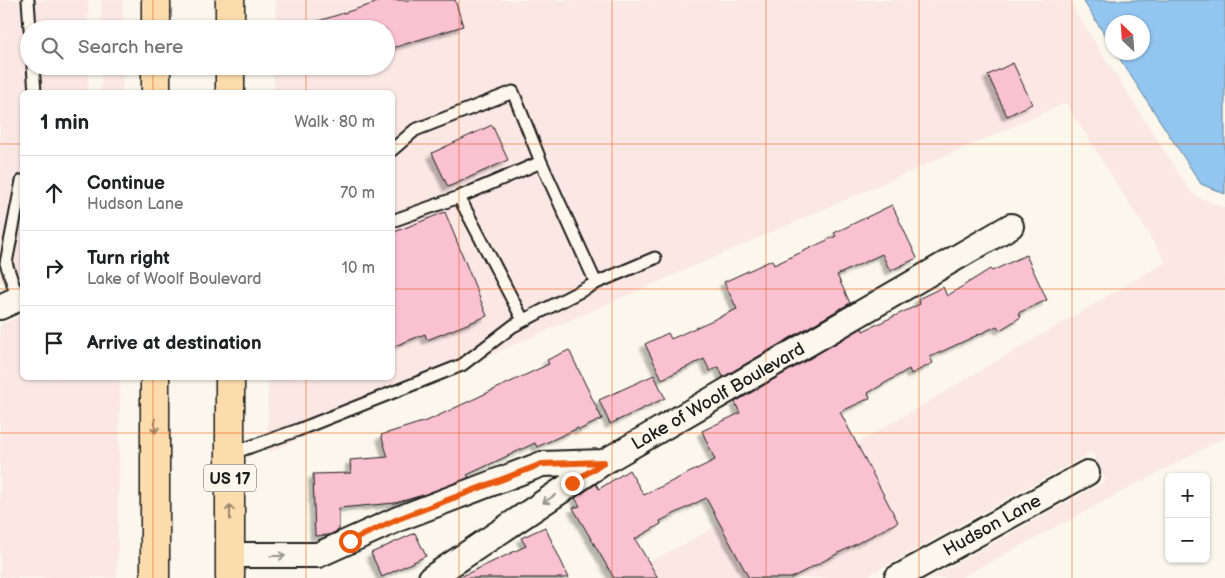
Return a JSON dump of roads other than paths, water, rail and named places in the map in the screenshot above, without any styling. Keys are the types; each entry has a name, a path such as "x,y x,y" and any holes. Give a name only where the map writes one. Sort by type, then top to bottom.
{"main road":[{"path":"156,0 156,20"},
{"path":"230,0 230,20"},
{"path":"156,75 156,90"},
{"path":"230,75 230,90"},
{"path":"155,380 155,578"},
{"name":"US 17","path":"230,380 230,567"}],"street":[{"name":"Lake of Woolf Boulevard","path":"431,578 604,462 1011,226"},
{"path":"230,567 318,555 398,519 542,464 604,462"},
{"name":"Hudson Lane","path":"897,578 1087,473"}],"lane":[{"path":"28,0 29,20"},
{"path":"34,75 35,90"},
{"path":"395,147 415,130 513,92 541,162 596,283"},
{"path":"395,220 459,197 541,162"},
{"path":"14,301 6,263 20,191"},
{"path":"459,197 523,320"},
{"path":"230,454 298,430 462,365 523,320 596,283 655,258"}],"water":[{"path":"1083,0 1225,0 1225,194 1201,184 1121,60 1150,60 1150,15 1105,15 1105,36"}]}
